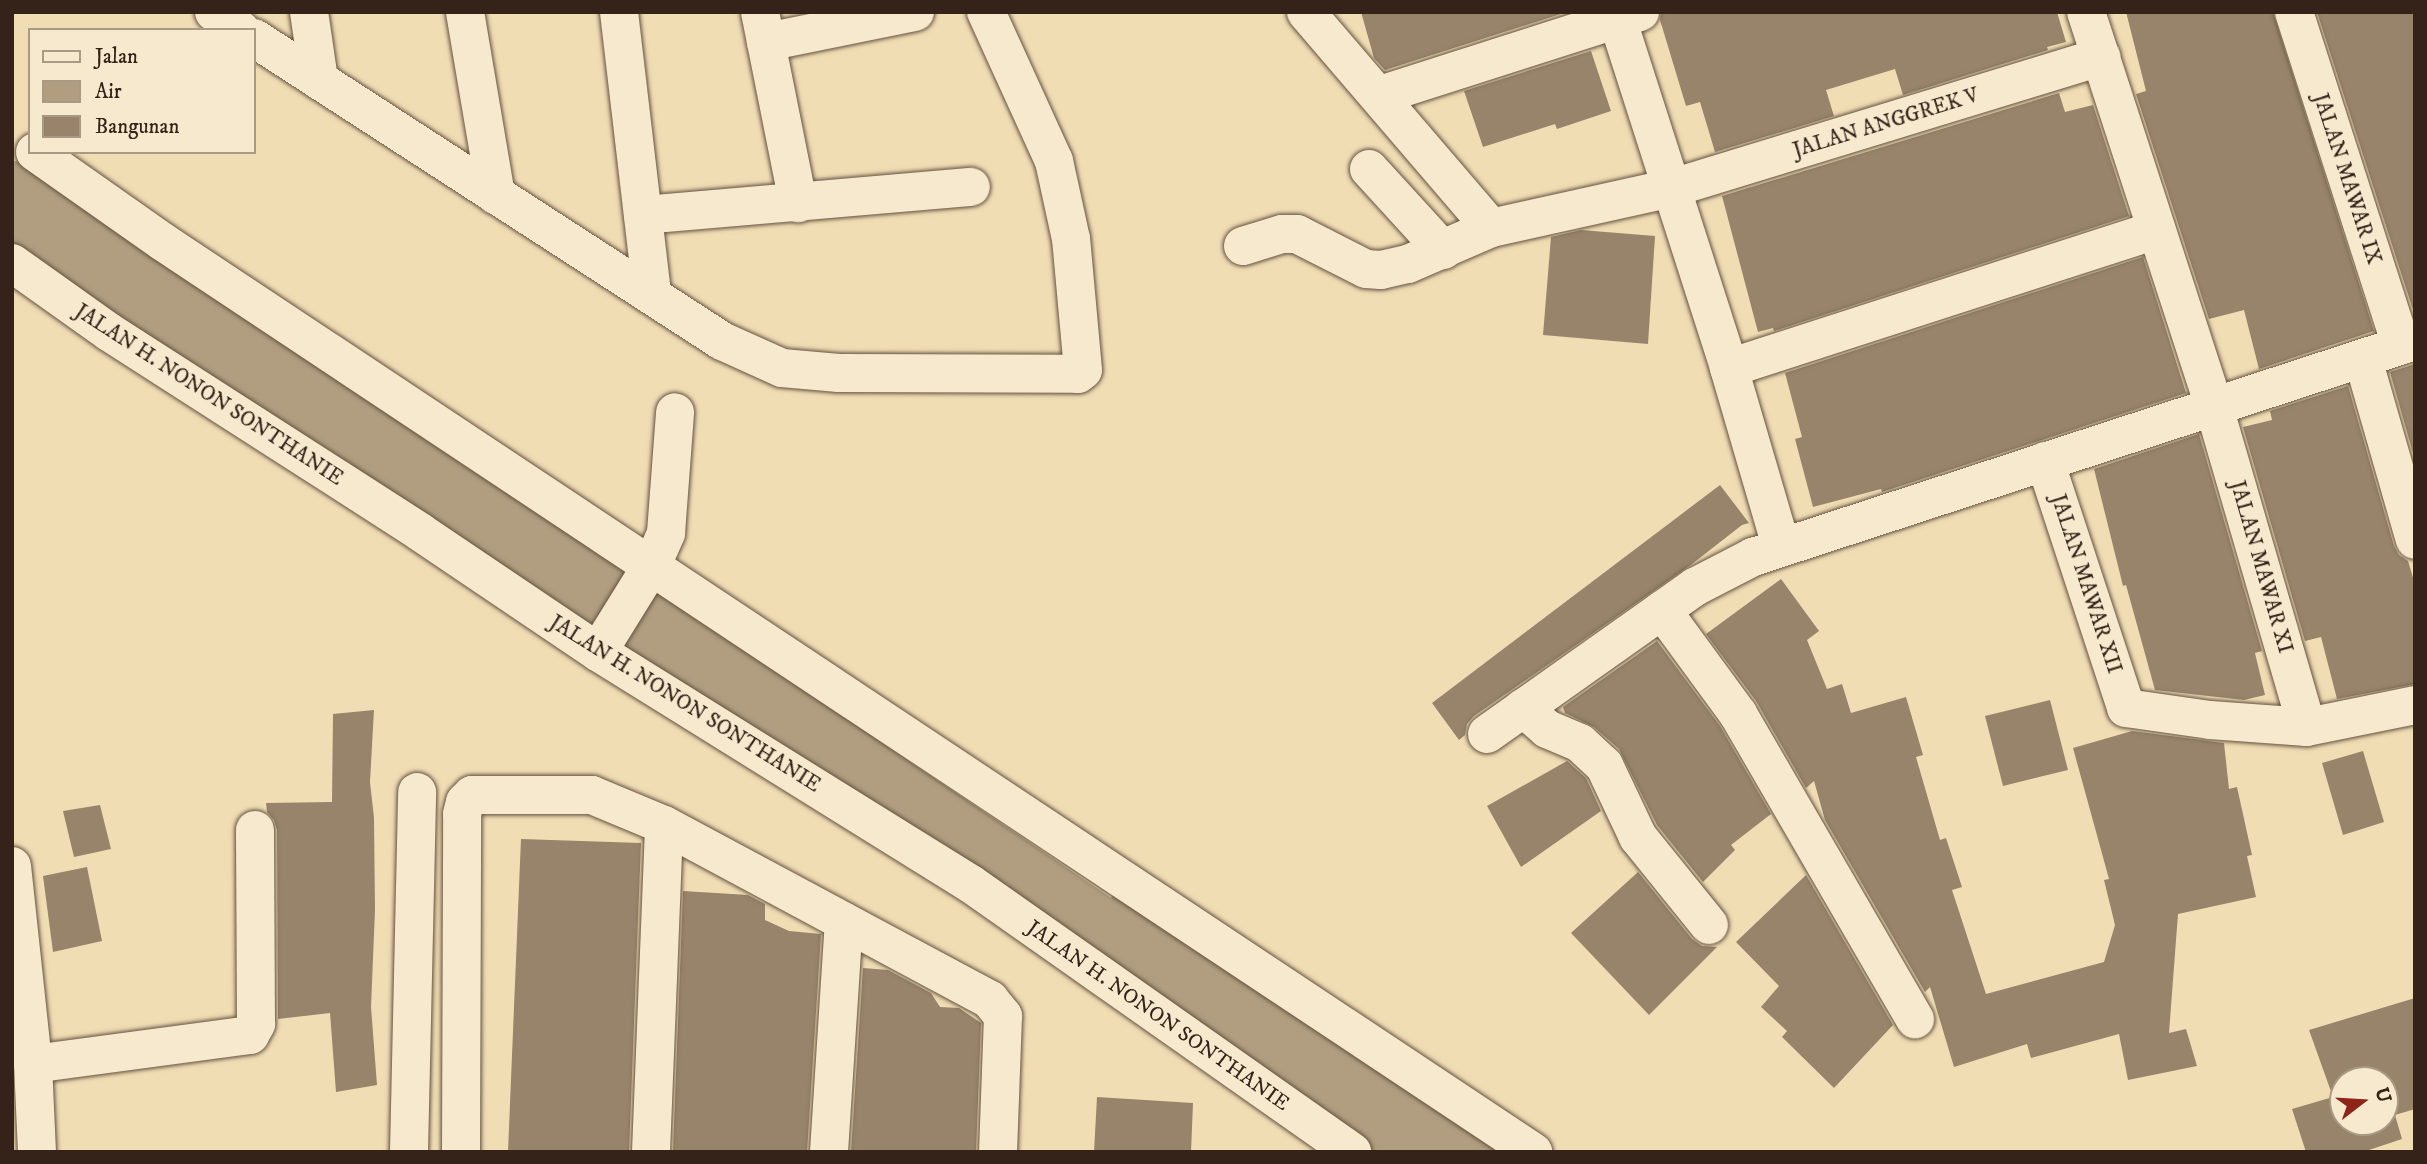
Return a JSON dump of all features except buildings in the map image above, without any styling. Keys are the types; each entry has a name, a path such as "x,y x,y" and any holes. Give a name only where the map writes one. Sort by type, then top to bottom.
{"street":[{"path":"214,12 238,28"},
{"path":"309,12 319,80"},
{"path":"465,12 496,195"},
{"path":"620,12 652,295"},
{"path":"798,203 763,27 915,12"},
{"path":"256,39 722,341 782,368 839,373 1081,373 1071,239 1054,161 986,12"},
{"path":"1306,12 1491,228"},
{"name":"JALAN MAWAR XI","path":"2086,12 2214,407 2308,727"},
{"name":"JALAN MAWAR IX","path":"2294,12 2408,343"},
{"path":"1380,96 1624,15 1672,188 1729,368 1781,546"},
{"name":"JALAN ANGGREK V","path":"1243,246 1282,234 1297,234 1355,264 1381,270 1408,264 1491,228 1672,188 2101,57"},
{"path":"12,136 28,147"},
{"path":"38,154 648,572 1533,1152"},
{"path":"1369,169 1443,250"},
{"path":"643,215 971,187"},
{"path":"1729,368 2156,230"},
{"name":"JALAN H. NONON SONTHANIE","path":"12,263 109,331 420,532 598,652 971,884 1072,958 1352,1152"},
{"path":"1487,734 1695,587 1781,546 2408,343"},
{"path":"2362,359 2415,540"},
{"path":"598,652 648,572 666,533 675,412"},
{"name":"JALAN MAWAR XII","path":"2045,461 2126,708 2210,719 2308,727"},
{"path":"1662,610 1738,714 1915,1019"},
{"path":"2308,727 2415,705"},
{"path":"1523,708 1547,729 1580,743 1604,765 1638,837 1709,925"},
{"path":"409,1152 417,792"},
{"path":"461,1152 462,814 465,802 472,794 592,795 664,825 990,1000 1003,1016 998,1152"},
{"path":"651,1152 664,825"},
{"path":"33,1064 250,1035 256,1024 255,831"},
{"path":"12,866 33,1064 37,1152"},
{"path":"829,1152 844,921"}],"water":[{"path":"1124,878 1533,1152 1352,1152 1072,958"}],"waterway":[{"path":"12,198 150,301 379,447 1175,986"}]}
